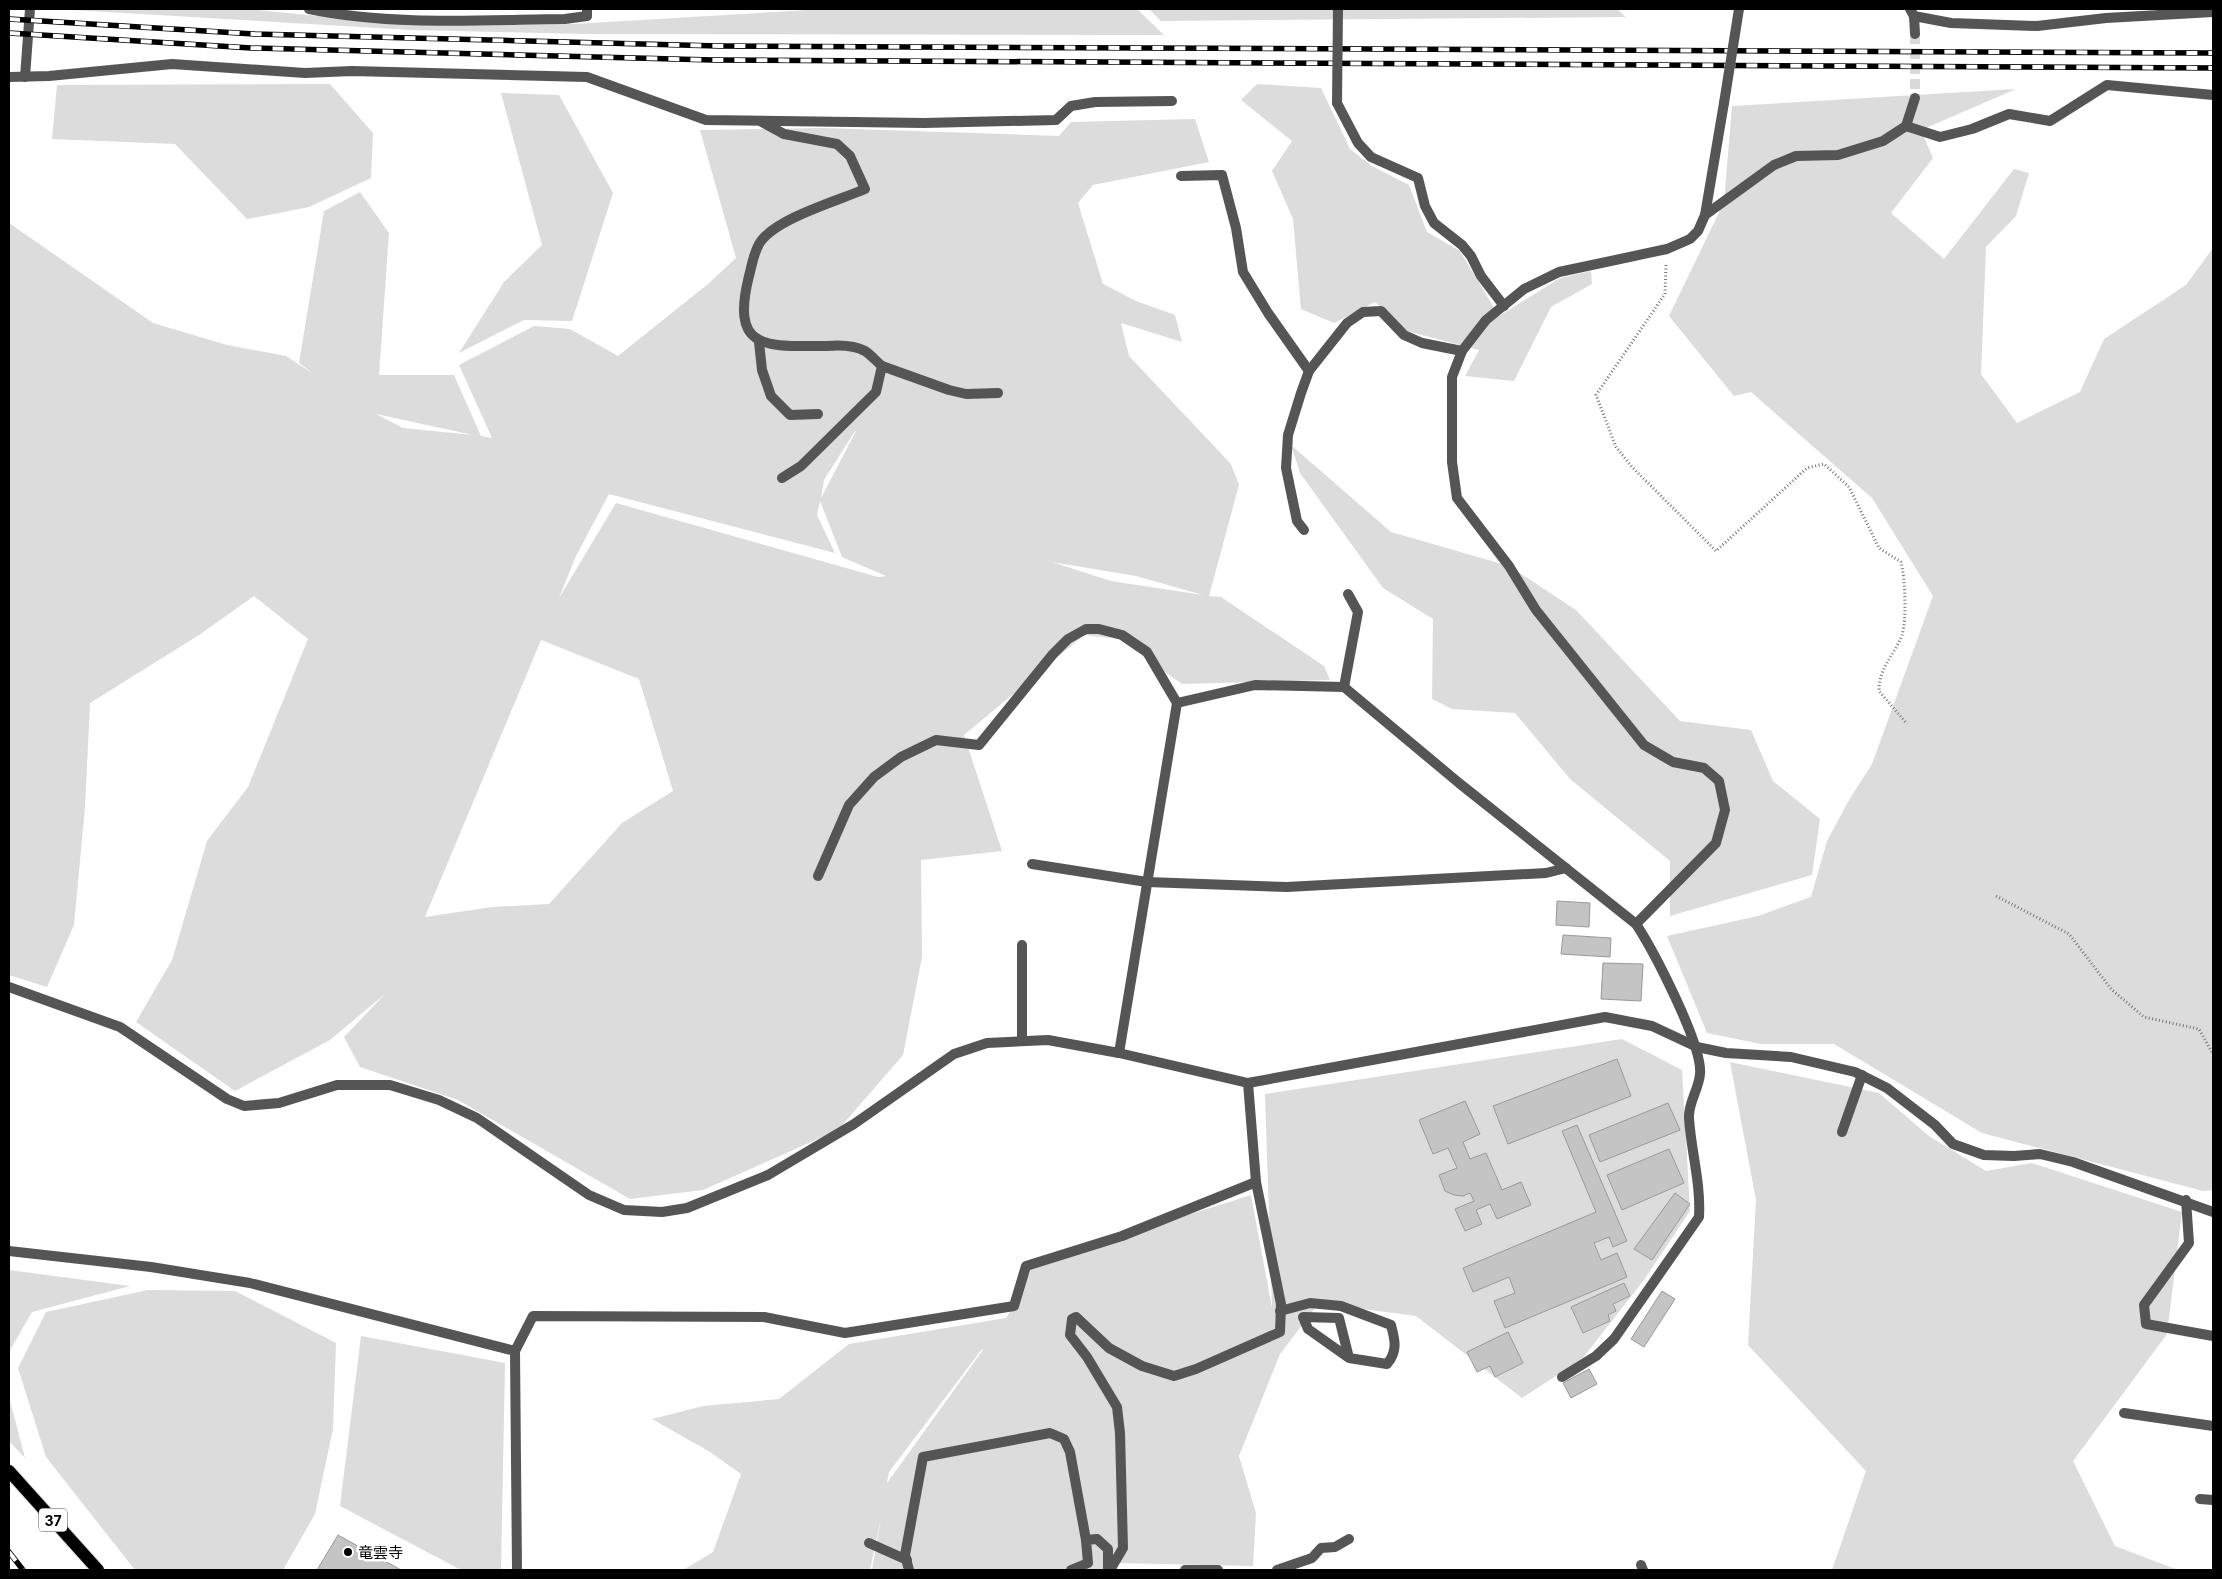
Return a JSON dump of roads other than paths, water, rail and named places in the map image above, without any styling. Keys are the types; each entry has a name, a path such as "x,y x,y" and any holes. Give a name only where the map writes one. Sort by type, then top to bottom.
{"main road":[{"name":"37","path":"9,1471 98,1570"}],"street":[{"path":"25,77 30,9"},
{"path":"309,9 332,14 406,20 565,19 587,16 587,9"},
{"path":"1338,9 1337,103 1358,143 1371,157 1418,178 1425,206 1434,223 1462,245 1471,256 1481,276 1504,306"},
{"path":"1636,924 1716,843 1725,810 1720,781 1704,768 1673,762 1644,745 1536,610 1510,566 1457,498 1452,462 1452,377 1462,351 1486,320 1524,289 1559,272 1667,249 1690,239 1698,231 1705,216 1739,9"},
{"path":"1915,34 1912,12 1951,23 2037,26 2106,18 2213,12"},
{"path":"9,77 172,64 305,73 352,70 587,77 706,120 924,123 1056,120 1071,106 1095,102 1172,101"},
{"path":"1906,126 1940,137 1972,129 2009,114 2050,121 2107,85 2213,96"},
{"path":"1705,216 1774,165 1796,156 1838,155 1883,141 1906,126 1915,98"},
{"path":"759,121 784,134 837,144 850,156 865,189 775,226 756,249 743,301 745,327 759,342 762,370 771,396 790,414 818,414"},
{"path":"1181,176 1222,175 1236,228 1243,272 1268,313 1309,371"},
{"path":"1304,530 1297,521 1286,468 1288,435 1309,371 1347,323 1363,312 1381,311 1404,334 1422,343 1462,351"},
{"path":"759,342 782,345 844,345 864,351 882,366 949,390 966,394 998,393"},
{"path":"782,478 808,460 876,392 882,366"},
{"path":"1344,687 1358,612 1348,594"},
{"path":"818,876 849,805 874,777 902,757 936,740 979,746 1053,654 1068,639 1086,630 1099,629 1122,635 1147,652 1177,702 1119,1053"},
{"path":"1177,702 1255,684 1344,687 1459,783 1636,924 1651,947 1697,1047 1700,1074 1688,1116 1700,1196 1699,1217 1614,1339 1596,1356 1562,1377"},
{"path":"1032,864 1147,882 1287,888 1546,873 1566,868"},
{"path":"1022,945 1022,1040"},
{"path":"9,987 120,1027 227,1099 244,1106 279,1103 337,1085 390,1085 439,1100 477,1118 589,1194 624,1210 662,1212 687,1208 768,1175 854,1124 954,1054 987,1043 1048,1040 1119,1053 1248,1082 1604,1017 1652,1026 1697,1047 1726,1053 1791,1057 1855,1072 1887,1088 1935,1125 1953,1144 1984,1155 2014,1156 2040,1154 2073,1162 2186,1200 2213,1212"},
{"path":"1842,1132 1862,1075"},
{"path":"1109,1570 1123,1548 1120,1433 1117,1407 1087,1357 1070,1335 1072,1319 1076,1317 1109,1348 1142,1366 1174,1376 1196,1369 1280,1332 1280,1311 1256,1182 1248,1082"},
{"path":"517,1570 515,1351 533,1316 764,1317 845,1333 1014,1306 1026,1266 1122,1236 1256,1182"},
{"path":"2186,1200 2189,1243 2144,1304 2146,1324 2213,1336"},
{"path":"9,1250 151,1268 250,1284 515,1351"},
{"path":"1280,1311 1310,1303 1341,1306 1391,1325 1395,1340 1394,1356 1387,1364 1349,1358 1308,1329 1303,1317 1339,1318"},
{"path":"1341,1306 1339,1318 1349,1358"},
{"path":"2124,1413 2213,1426"},
{"path":"908,1565 905,1555 923,1457 1050,1432 1064,1440 1070,1452 1086,1540 1088,1563 1071,1570"},
{"path":"2200,1499 2213,1500"},
{"path":"1086,1540 1097,1539 1108,1549 1109,1570"},
{"path":"1277,1570 1312,1558 1321,1548 1335,1547 1349,1539"},
{"path":"869,1542 908,1565"},
{"path":"1185,1570 1218,1570"}],"tunnel":[{"path":"1915,34 1915,98"}],"railway":[{"path":"9,19 254,34 719,46 2213,53"},
{"path":"9,33 251,48 713,60 2213,68"},
{"path":"9,1552 23,1570"}],"place":[{"name":"竜雲寺","path":"348,1552"}]}
